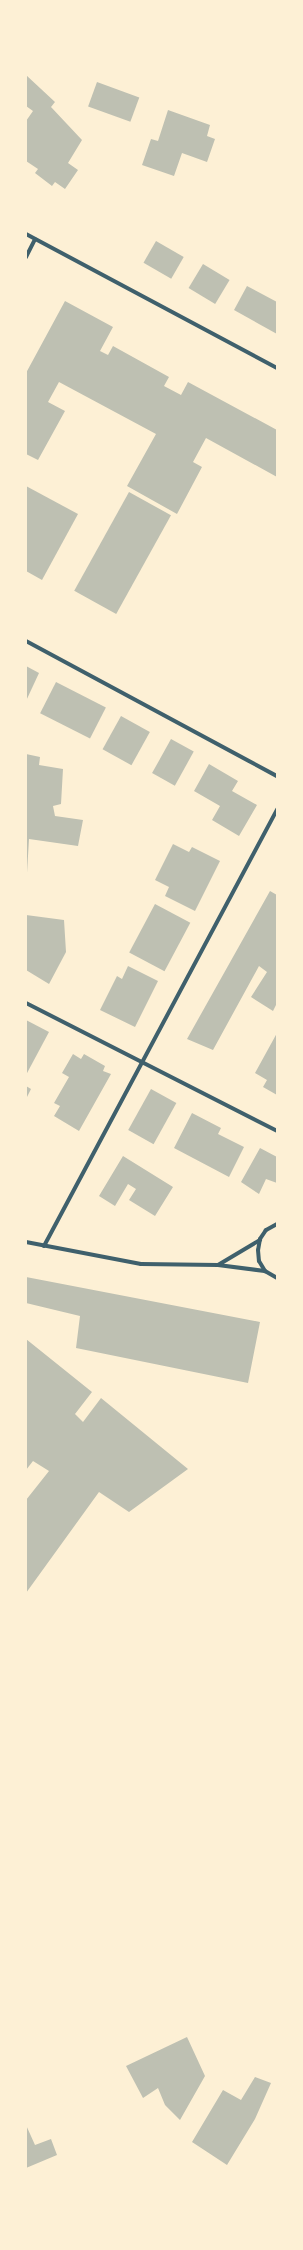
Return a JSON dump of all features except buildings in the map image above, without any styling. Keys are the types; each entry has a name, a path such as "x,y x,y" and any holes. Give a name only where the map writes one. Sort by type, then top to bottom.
{"street":[{"path":"26,234 277,368"},
{"path":"26,257 35,239"},
{"path":"26,641 277,776"},
{"path":"44,1246 145,1062 277,809"},
{"path":"26,1003 145,1062 277,1131"},
{"path":"265,1271 259,1261 258,1250 260,1239 266,1230 277,1224"},
{"path":"218,1265 260,1239"},
{"path":"26,1242 141,1264 218,1265 265,1271 277,1278"}]}
